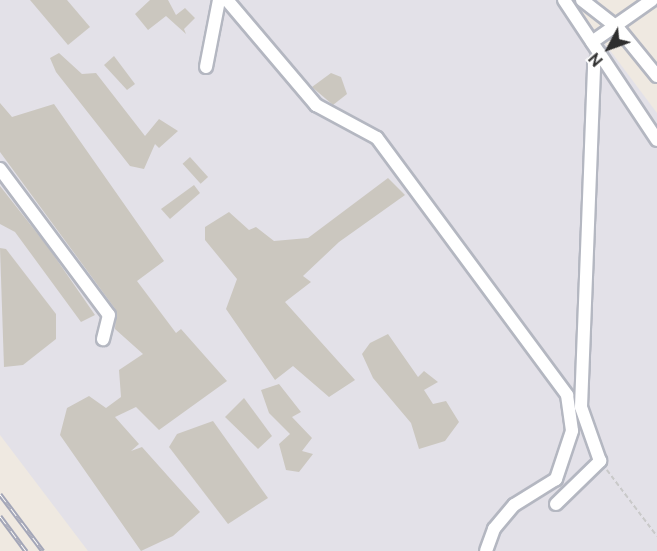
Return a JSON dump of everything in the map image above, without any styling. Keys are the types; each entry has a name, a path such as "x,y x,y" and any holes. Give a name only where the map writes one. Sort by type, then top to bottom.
{"street":[{"path":"206,67 219,0"},
{"path":"227,0 316,105 377,138 567,395 572,431 556,479 514,505 494,529 486,551"},
{"path":"564,0 657,140"},
{"path":"582,0 618,28 653,62 657,76"},
{"path":"592,42 618,28 652,0"},
{"path":"556,504 600,461 581,407 594,65 600,53"},
{"path":"0,169 109,315 103,339"}],"path":[{"path":"600,461 657,536"}],"shaded area":[{"path":"0,0 599,0 582,13 657,113 657,551 88,551 0,435"}],"building":[{"path":"30,0 67,0 90,27 68,45"},
{"path":"150,0 168,0 176,15 185,8 195,18 184,29 186,34 166,16 148,30 135,14"},
{"path":"59,53 82,74 96,73 145,136 159,119 178,131 159,148 155,144 144,169 130,166 56,72 50,58"},
{"path":"114,56 135,84 127,90 104,65"},
{"path":"331,73 341,77 347,94 333,105 312,87"},
{"path":"0,103 12,117 54,104 164,261 137,281 176,333 181,329 227,381 159,430 136,407 115,417 139,444 131,451 142,447 200,512 173,536 141,551 60,435 67,408 89,396 106,408 121,397 119,370 143,354 115,329 116,310 0,152"},
{"path":"190,157 208,177 201,184 183,164"},
{"path":"388,178 405,195 339,242 303,276 311,282 285,302 355,380 329,397 293,366 275,380 226,309 237,279 205,240 205,227 229,212 249,230 256,227 274,241 308,238"},
{"path":"194,185 200,193 170,219 161,209"},
{"path":"0,186 48,247 95,315 81,322 15,232 0,224"},
{"path":"0,248 6,249 56,314 56,339 23,365 4,367"},
{"path":"388,334 418,377 424,371 438,382 424,390 433,404 446,401 459,422 445,441 419,449 411,423 373,378 362,354 370,343"},
{"path":"279,384 301,412 292,417 312,438 302,451 313,454 299,472 286,470 279,444 290,434 269,413 261,390"},
{"path":"244,398 272,436 258,449 225,417"},
{"path":"213,421 268,498 228,524 169,447 177,434"}],"railway":[{"path":"0,494 43,551"},
{"path":"0,516 26,551"}]}
